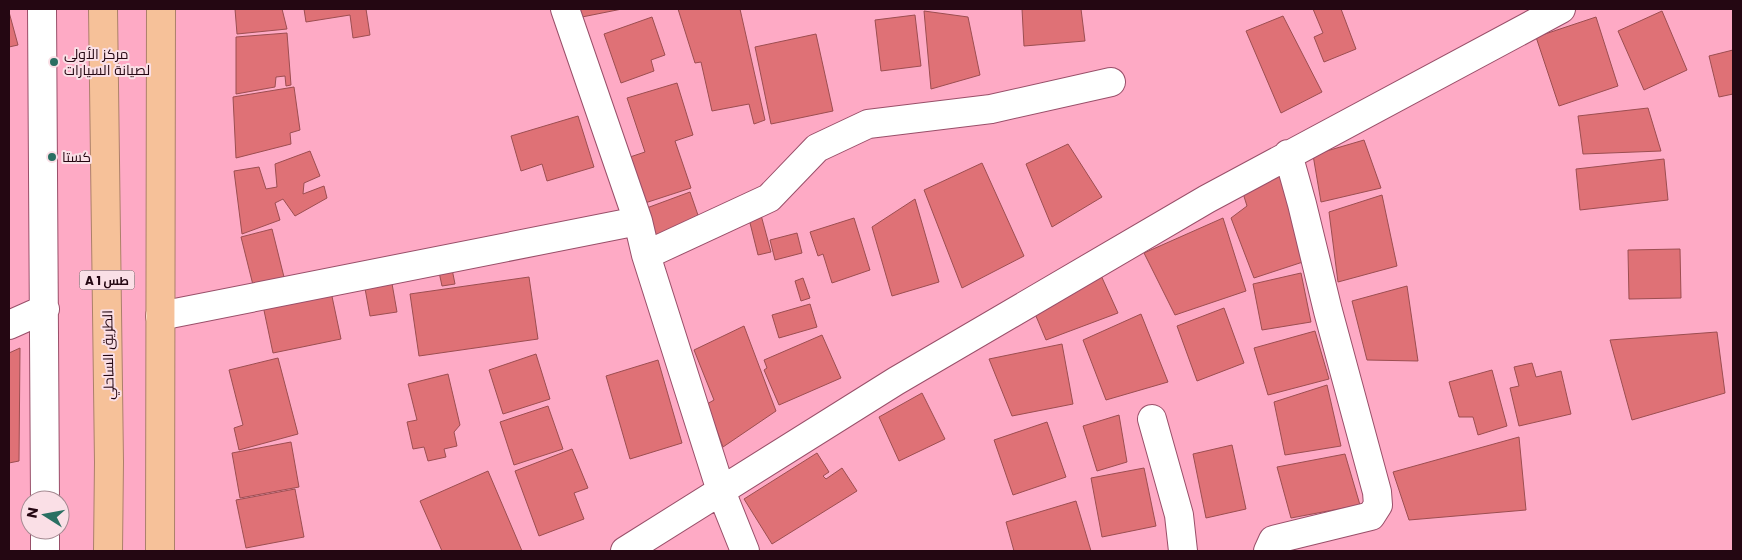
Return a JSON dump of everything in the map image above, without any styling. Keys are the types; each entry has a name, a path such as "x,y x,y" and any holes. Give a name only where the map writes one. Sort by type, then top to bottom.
{"highway":[{"name":"الطريق الساحلي","path":"103,9 108,551"},
{"path":"160,9 160,551"}],"street":[{"path":"42,9 45,490"},
{"path":"565,9 638,221 646,255 721,491 745,551"},
{"path":"625,551 904,376 1207,199 1561,9"},
{"path":"646,255 769,198 817,148 868,124 991,109 1111,82"},
{"path":"1268,551 1273,540 1371,516 1378,505 1288,154"},
{"path":"160,316 638,221"},
{"path":"9,325 45,309"},
{"path":"1152,419 1179,515 1183,551"}],"building":[{"path":"235,9 282,9 287,29 237,34"},
{"path":"304,9 366,9 370,35 353,38 350,15 306,22"},
{"path":"580,9 622,9 582,17"},
{"path":"678,9 740,9 765,120 754,124 749,104 712,111 701,62 695,63"},
{"path":"1022,9 1081,9 1085,41 1024,46"},
{"path":"1313,9 1341,9 1356,49 1324,62 1314,37 1323,33"},
{"path":"924,11 968,17 980,75 931,89"},
{"path":"1662,11 1687,70 1644,90 1618,31"},
{"path":"9,12 18,45 9,47"},
{"path":"915,15 921,66 881,71 875,20"},
{"path":"1283,16 1322,92 1281,113 1246,31"},
{"path":"652,17 665,55 651,60 654,71 621,83 604,34"},
{"path":"1596,17 1618,86 1559,106 1536,37"},
{"path":"287,33 291,85 286,86 285,76 276,77 275,87 236,94 236,37"},
{"path":"816,34 833,111 771,124 755,47"},
{"path":"1733,50 1733,94 1719,97 1709,56"},
{"path":"677,83 693,135 675,141 691,188 645,203 627,158 645,152 627,98"},
{"path":"294,87 300,130 290,133 291,144 236,158 233,97"},
{"path":"1648,108 1661,151 1583,154 1578,116"},
{"path":"578,116 594,167 547,181 542,164 521,171 511,136"},
{"path":"1364,140 1381,188 1321,202 1313,155"},
{"path":"1068,144 1102,197 1052,227 1026,164"},
{"path":"310,151 320,176 304,183 303,194 324,186 327,198 295,216 283,199 275,203 280,220 242,234 234,171 259,167 266,189 277,187 275,164"},
{"path":"1664,159 1668,200 1580,210 1576,169"},
{"path":"982,163 1024,256 962,288 924,190"},
{"path":"1283,174 1309,260 1254,278 1231,218 1247,206 1242,190"},
{"path":"690,192 700,221 654,238 644,209"},
{"path":"1382,195 1397,266 1338,282 1329,212"},
{"path":"915,199 939,282 892,296 872,227"},
{"path":"761,215 771,252 758,255 749,219"},
{"path":"854,218 870,270 832,283 823,254 818,256 810,232"},
{"path":"1223,218 1246,291 1175,315 1144,253"},
{"path":"272,229 285,281 254,289 241,237"},
{"path":"797,233 802,253 775,260 770,240"},
{"path":"1680,249 1681,298 1629,299 1628,250"},
{"path":"452,269 455,284 442,286 439,272"},
{"path":"1099,271 1118,313 1046,340 1033,309"},
{"path":"1301,273 1311,322 1262,330 1253,284"},
{"path":"529,277 538,339 419,356 410,294"},
{"path":"391,278 397,312 370,316 364,283"},
{"path":"803,278 810,298 801,301 795,281"},
{"path":"1407,286 1418,361 1367,360 1352,301"},
{"path":"330,287 341,339 273,353 262,301"},
{"path":"810,304 817,327 779,338 772,315"},
{"path":"1224,308 1244,363 1197,381 1177,326"},
{"path":"1141,314 1168,382 1106,400 1083,340"},
{"path":"744,326 776,411 723,447 707,404 714,400 694,350"},
{"path":"1315,331 1329,379 1268,395 1254,348"},
{"path":"1717,332 1725,393 1632,420 1610,340"},
{"path":"822,335 841,378 779,405 764,370 767,368 764,360"},
{"path":"1062,344 1073,404 1012,416 989,359"},
{"path":"20,348 19,461 9,463 9,353"},
{"path":"536,354 550,399 503,414 489,370"},
{"path":"278,358 298,434 239,450 234,428 243,425 229,370"},
{"path":"658,360 682,443 630,459 606,376"},
{"path":"1532,363 1536,377 1561,371 1571,414 1519,426 1510,388 1519,386 1514,367"},
{"path":"1492,370 1507,426 1478,435 1473,417 1459,417 1449,382"},
{"path":"448,374 460,425 454,432 457,446 444,449 446,457 428,461 424,447 413,449 407,422 417,420 408,384"},
{"path":"1327,385 1341,446 1285,455 1274,402"},
{"path":"922,393 945,439 899,461 879,417"},
{"path":"548,406 563,449 514,465 500,422"},
{"path":"1119,415 1127,462 1097,471 1083,426"},
{"path":"1047,422 1066,477 1013,495 994,440"},
{"path":"1519,437 1526,510 1409,520 1393,472"},
{"path":"291,442 299,487 240,498 232,453"},
{"path":"1232,445 1246,509 1206,518 1193,454"},
{"path":"572,449 588,488 574,493 584,519 539,536 515,471"},
{"path":"817,453 829,472 823,476 826,479 842,468 857,491 772,544 744,499"},
{"path":"1345,454 1360,505 1291,518 1277,467"},
{"path":"1144,468 1156,526 1102,537 1091,478"},
{"path":"488,471 522,551 442,551 420,501"},
{"path":"295,489 304,537 246,548 236,500"},
{"path":"1076,501 1091,551 1014,551 1006,522"}],"place":[{"name":"مركز الأولى لصيانة السيارات","path":"54,62"},
{"name":"كستا","path":"52,157"}]}
